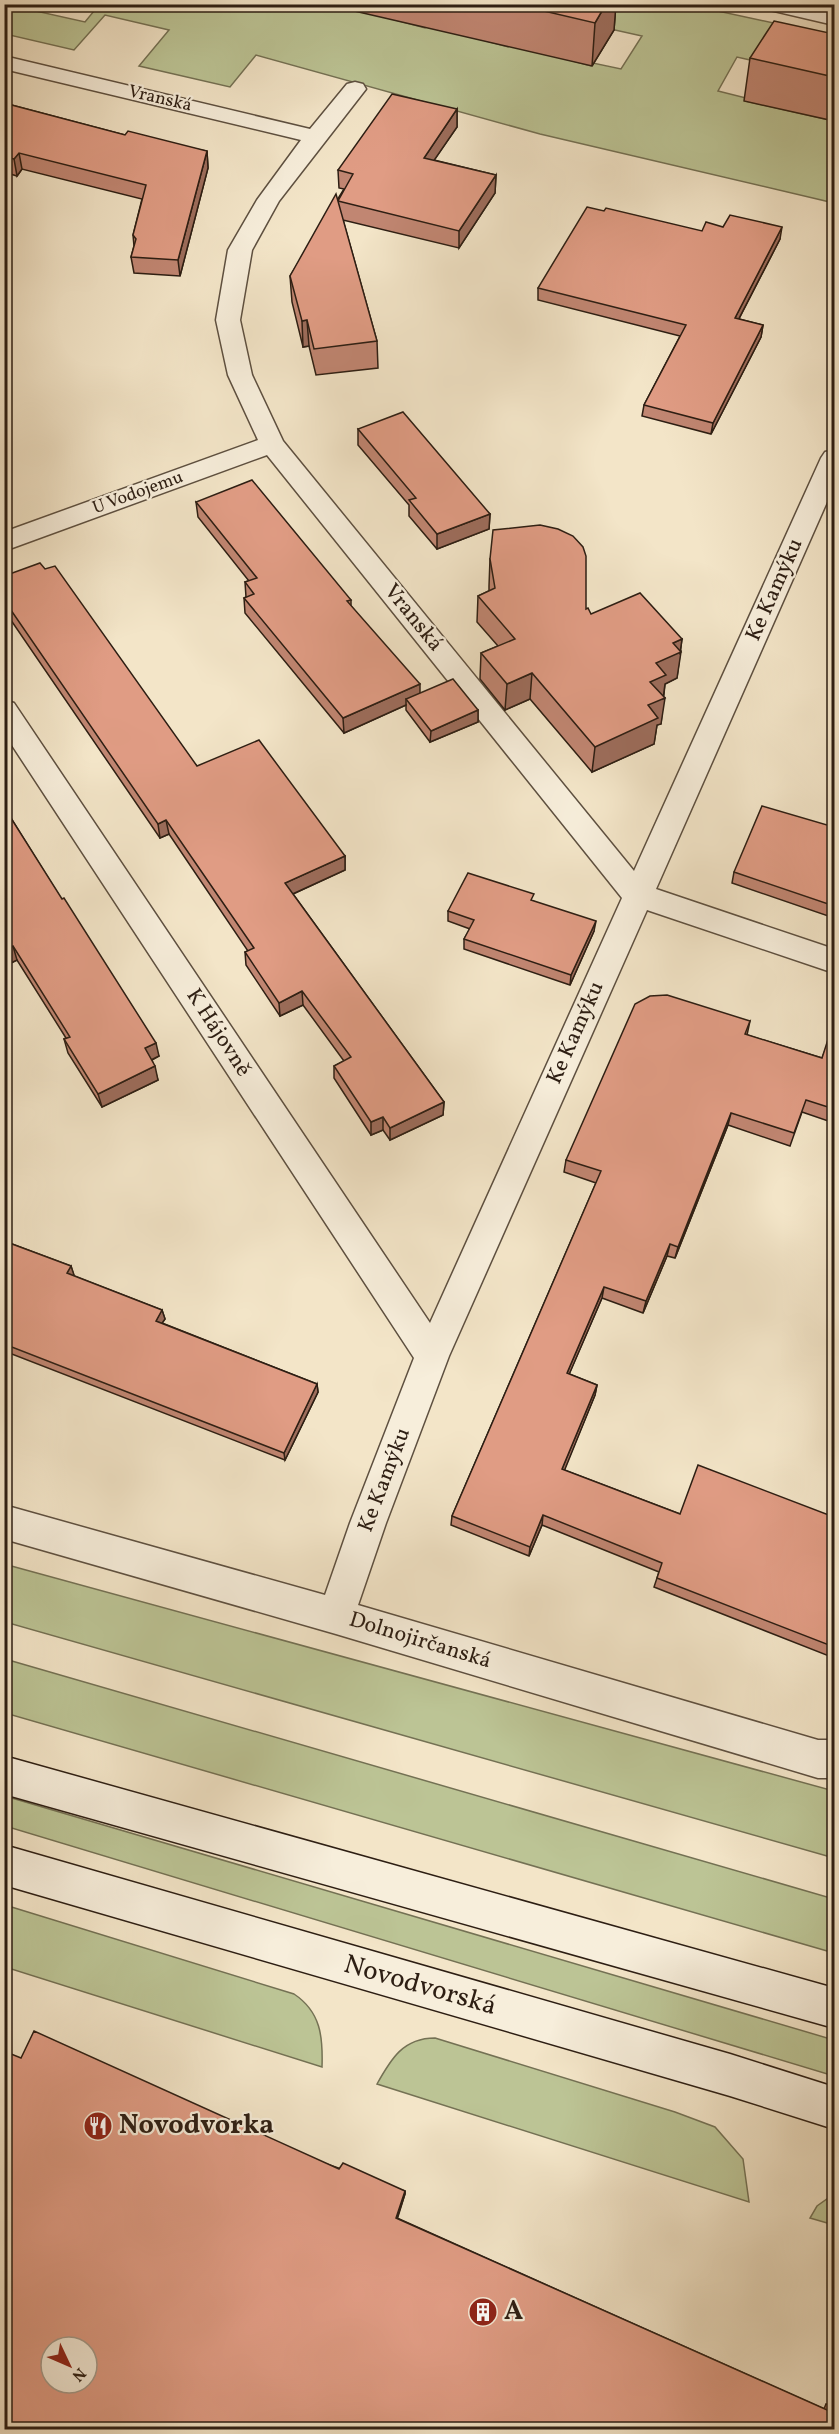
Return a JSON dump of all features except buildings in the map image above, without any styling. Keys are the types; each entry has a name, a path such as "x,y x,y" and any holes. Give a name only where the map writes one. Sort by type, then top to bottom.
{"street":[{"path":"768,4 834,19"},
{"name":"Vranská","path":"4,62 315,137"},
{"name":"Vranská","path":"356,89 315,137 268,200 240,249 228,320 240,375 272,444 637,895"},
{"name":"U Vodojemu","path":"4,542 272,444"},
{"name":"Ke Kamýku","path":"336,1616 368,1523 432,1356 834,458"},
{"name":"K Hájovně","path":"4,710 432,1356"},
{"path":"637,895 834,961"},
{"name":"Dolnojirčanská","path":"4,1522 336,1616 818,1759 834,1759"},
{"path":"4,1775 834,2008"},
{"name":"Novodvorská","path":"4,1865 730,2075 834,2108"}],"green space":[{"path":"323,4 345,10 347,7 425,28 428,25 508,47 510,44 591,66 593,63 621,69 642,36 502,5 690,5 834,36 834,79 737,57 718,91 746,98 745,101 834,121 834,203 540,134 256,55 230,87 139,66 169,30 105,15 74,50 5,34 4,10 9,5 85,22 94,11 73,5"},
{"path":"4,1564 834,1791 834,1858 5,1622"},
{"path":"5,1659 834,1899 834,1953 5,1713"},
{"path":"5,1796 834,2040 834,2076 5,1826"},
{"path":"5,1905 294,1994 303,2001 315,2017 321,2035 322,2067 5,1967"},
{"path":"435,2038 675,2112 715,2127 743,2159 749,2202 377,2084 393,2058 406,2046 424,2039"},
{"path":"834,2194 834,2225 810,2218 817,2206"}],"place":[{"name":"Novodvorka","path":"98,2126"},
{"name":"A","path":"483,2312"}]}
